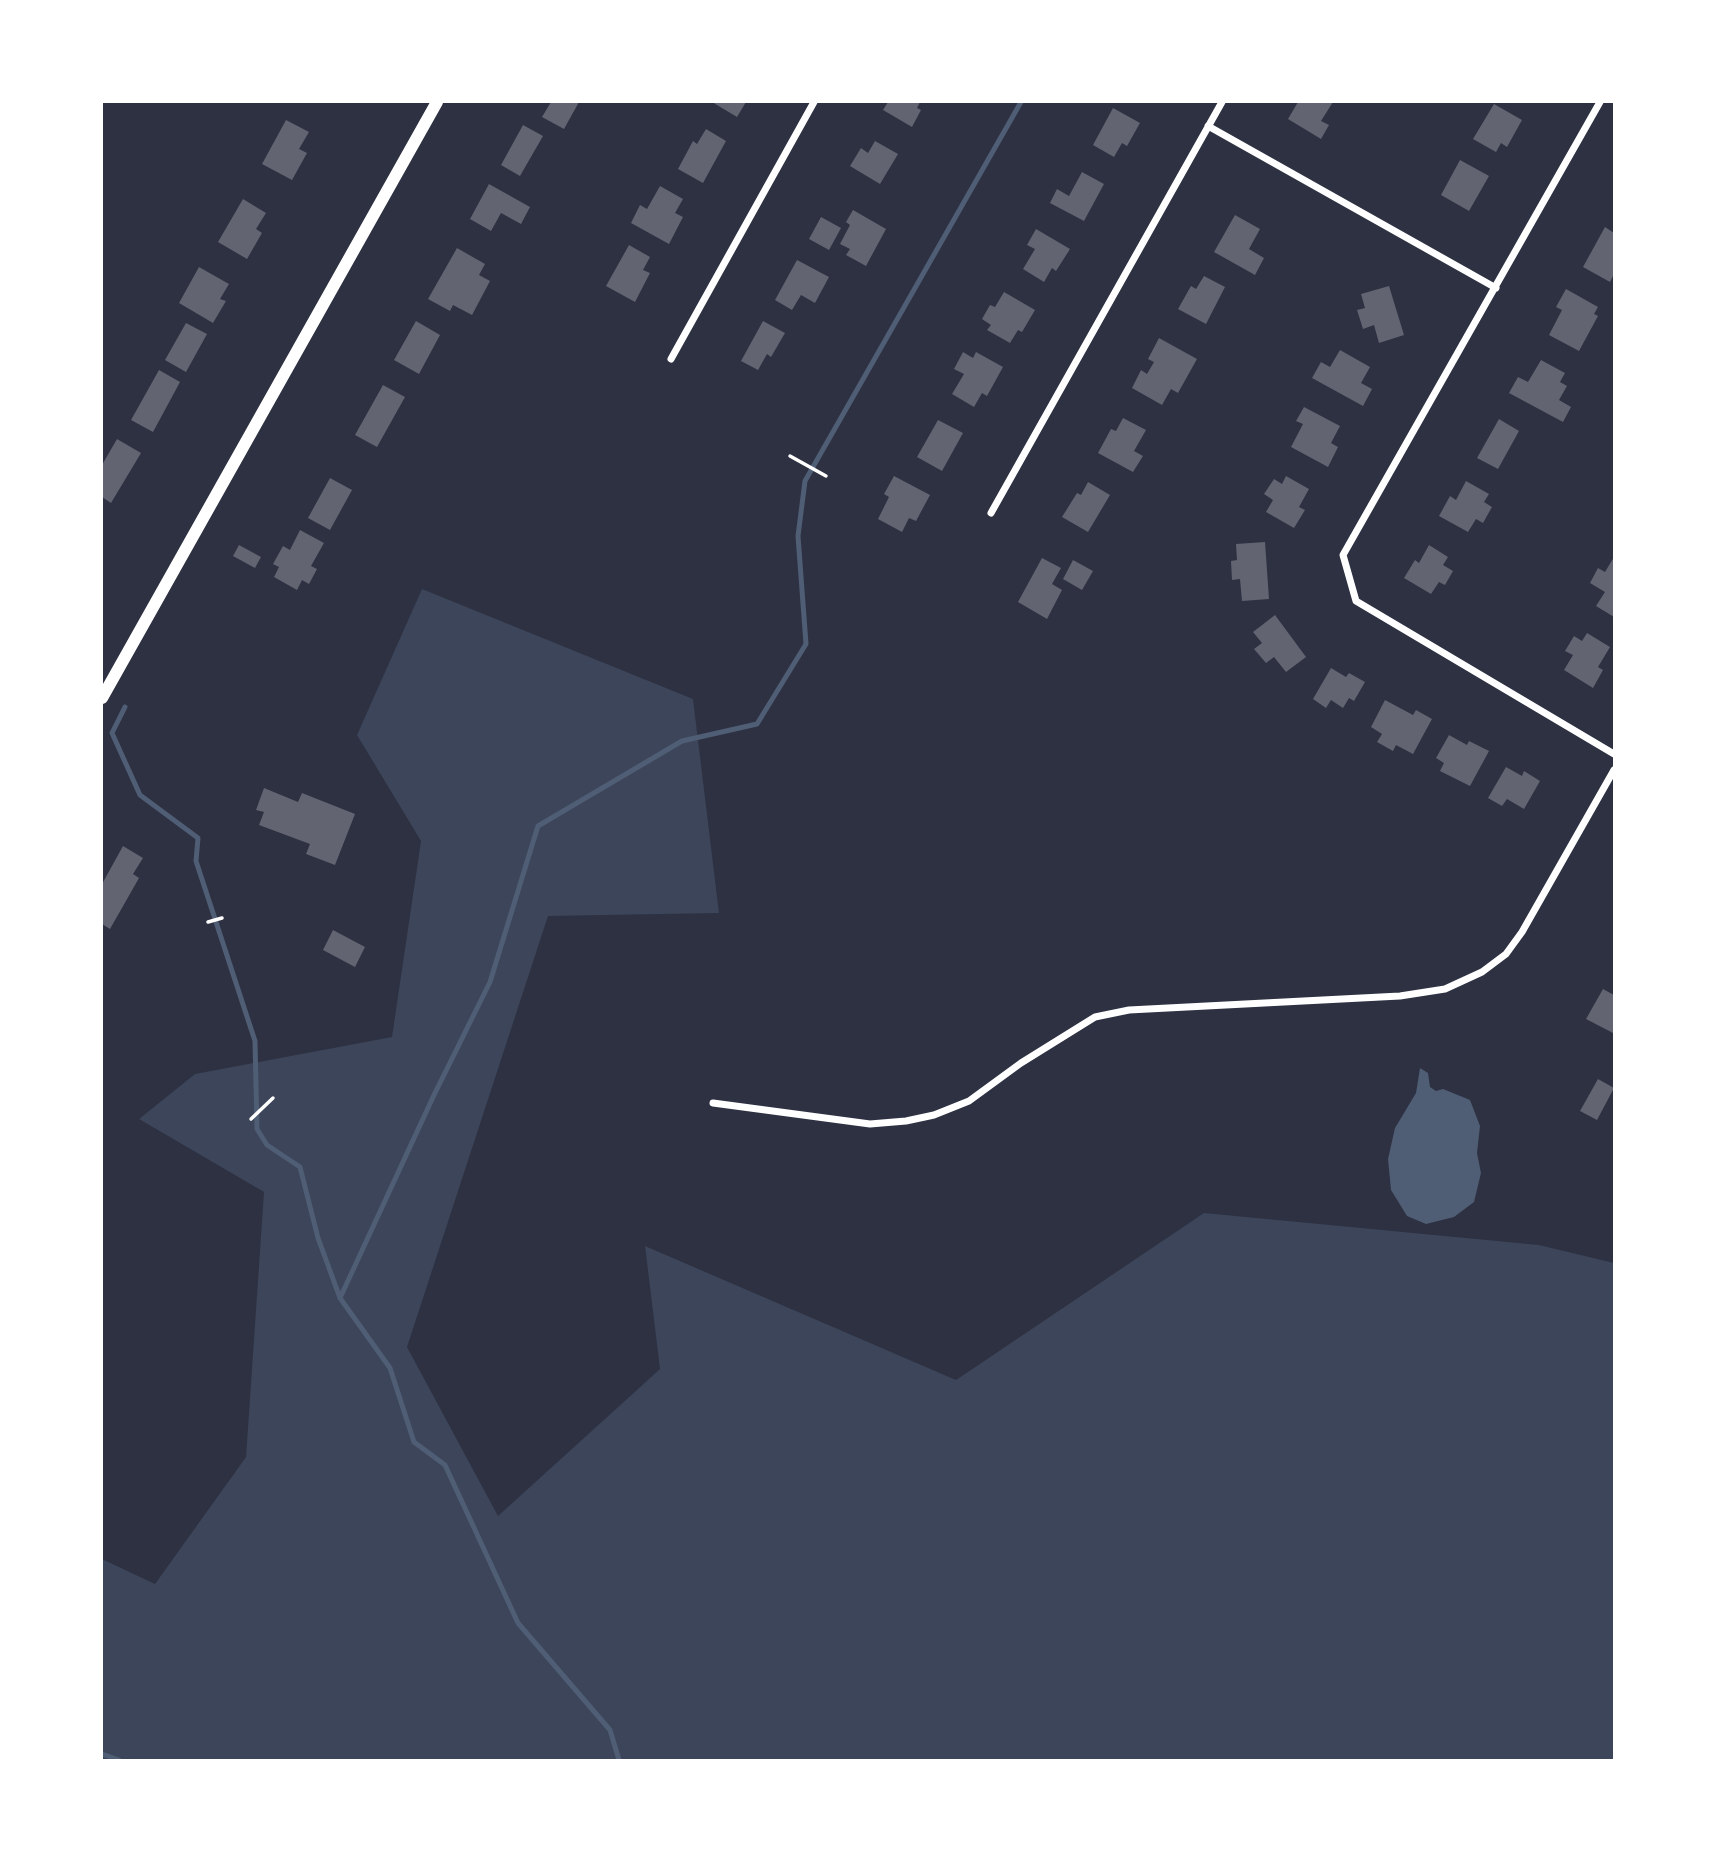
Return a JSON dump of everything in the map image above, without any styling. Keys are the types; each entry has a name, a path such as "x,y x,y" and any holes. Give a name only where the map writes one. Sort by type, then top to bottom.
{"street":[{"path":"102,698 437,102"},
{"path":"671,359 814,102"},
{"path":"991,513 1222,102"},
{"path":"1600,102 1343,555 1356,601 1615,754"},
{"path":"1208,127 1496,288"},
{"path":"713,1103 870,1124 905,1121 934,1115 969,1101 1021,1063 1095,1017 1129,1010 1400,996 1445,989 1482,972 1506,954 1522,932 1615,770"}],"path":[{"path":"790,456 826,476"},
{"path":"208,922 222,918"},
{"path":"251,1119 273,1098"}],"shaded area":[{"path":"422,589 693,699 719,913 548,916 407,1347 498,1516 660,1369 645,1246 956,1380 1204,1213 1539,1245 1614,1263 1614,1760 102,1760 102,1559 155,1584 246,1457 264,1192 139,1119 195,1074 392,1037 421,841 357,735"},
{"path":"1420,1068 1428,1073 1430,1087 1436,1091 1443,1089 1470,1100 1480,1126 1477,1153 1481,1173 1474,1202 1454,1217 1426,1224 1407,1216 1391,1190 1388,1159 1395,1128 1416,1093"}],"building":[{"path":"551,102 579,102 564,129 542,117"},
{"path":"712,102 746,102 737,117"},
{"path":"888,102 920,102 917,108 921,110 912,127 883,110"},
{"path":"1298,102 1333,102 1321,121 1329,125 1321,139 1288,119"},
{"path":"1494,104 1522,120 1507,147 1501,143 1496,152 1473,139"},
{"path":"1113,108 1140,123 1127,146 1122,143 1114,157 1093,145"},
{"path":"286,120 309,132 299,149 307,153 292,180 262,164"},
{"path":"523,125 543,136 520,176 501,165"},
{"path":"706,129 726,141 703,183 678,169 693,141 697,144"},
{"path":"875,141 898,154 880,184 850,166 861,148 868,153"},
{"path":"1460,160 1489,176 1469,211 1441,195"},
{"path":"1082,172 1104,184 1084,221 1050,203 1057,189 1069,196"},
{"path":"489,184 530,207 521,224 501,213 491,231 470,219"},
{"path":"660,186 683,199 675,213 683,217 669,244 631,223 640,205 647,209"},
{"path":"243,199 266,213 256,229 262,233 247,259 218,242"},
{"path":"853,210 886,229 866,266 846,255 850,249 840,244 850,225 846,222"},
{"path":"1235,215 1260,229 1249,249 1264,258 1255,275 1214,252"},
{"path":"821,217 841,228 829,250 809,239"},
{"path":"1605,227 1614,233 1614,274 1610,282 1583,267"},
{"path":"1036,229 1070,249 1056,271 1052,268 1044,282 1023,269 1035,249 1027,245"},
{"path":"629,245 650,257 643,270 650,273 635,302 606,286"},
{"path":"457,248 485,264 479,275 490,281 472,315 453,305 450,311 428,299"},
{"path":"797,260 829,277 815,303 801,295 792,310 775,300"},
{"path":"199,267 229,284 220,299 226,301 213,323 179,303"},
{"path":"1204,276 1225,287 1206,324 1178,309 1191,286 1196,289"},
{"path":"1389,286 1404,335 1379,343 1374,325 1363,329 1357,310 1365,308 1361,294"},
{"path":"1566,289 1598,307 1594,314 1598,316 1579,351 1549,335 1562,310 1556,307"},
{"path":"1004,292 1035,310 1022,332 1018,330 1010,343 987,330 991,325 982,319 990,305 995,307"},
{"path":"416,321 440,335 419,374 394,360"},
{"path":"763,321 785,333 771,357 767,354 758,370 741,361"},
{"path":"186,323 207,334 186,372 165,360"},
{"path":"1159,338 1197,359 1178,393 1171,389 1162,405 1132,388 1141,370 1147,374 1154,362 1148,359"},
{"path":"1340,350 1370,367 1361,383 1372,389 1363,406 1312,378 1321,362 1330,367"},
{"path":"963,352 973,358 976,352 1003,367 987,396 982,393 974,407 952,394 964,374 954,369"},
{"path":"1541,360 1565,373 1560,382 1567,386 1559,400 1571,407 1563,422 1509,393 1518,377 1528,382"},
{"path":"159,370 180,382 153,432 131,420"},
{"path":"383,385 405,397 377,447 355,435"},
{"path":"1304,407 1340,426 1331,443 1338,447 1328,467 1291,447 1303,424 1296,421"},
{"path":"1123,418 1146,430 1134,451 1143,456 1133,472 1098,453 1111,429 1116,431"},
{"path":"1499,419 1519,431 1498,469 1477,458"},
{"path":"938,420 963,433 942,471 917,457"},
{"path":"117,439 141,453 111,503 102,497 102,465"},
{"path":"894,476 930,495 916,521 909,518 902,532 878,519 889,497 884,494"},
{"path":"1286,476 1309,489 1299,507 1305,510 1294,528 1266,512 1273,500 1264,494 1274,479 1282,484"},
{"path":"330,478 352,490 330,530 308,518"},
{"path":"1466,481 1489,494 1484,502 1492,507 1483,523 1476,519 1468,532 1439,516 1450,496 1456,500"},
{"path":"1088,482 1110,495 1088,532 1062,517 1077,493 1081,495"},
{"path":"300,530 324,543 311,566 317,569 309,584 302,580 297,590 274,577 279,567 273,564 283,546 290,550"},
{"path":"1265,542 1269,599 1242,601 1240,579 1232,580 1231,561 1237,560 1236,544"},
{"path":"239,545 261,557 255,568 233,556"},
{"path":"1429,545 1448,557 1443,565 1453,571 1445,585 1439,582 1431,594 1404,578 1415,560 1419,563"},
{"path":"1614,557 1614,617 1596,606 1605,592 1590,583 1598,568 1605,572"},
{"path":"1042,558 1061,568 1052,584 1062,590 1047,619 1018,602"},
{"path":"1073,560 1093,571 1082,590 1063,579"},
{"path":"1275,615 1306,657 1286,672 1274,657 1266,663 1254,649 1262,643 1253,632"},
{"path":"1587,633 1610,647 1598,667 1603,670 1593,688 1564,670 1573,655 1565,651 1574,636 1582,641"},
{"path":"1331,668 1346,677 1349,673 1365,682 1354,701 1349,698 1343,708 1331,700 1326,708 1313,699"},
{"path":"1385,700 1413,715 1416,710 1432,719 1413,754 1396,745 1393,751 1377,742 1382,734 1371,727"},
{"path":"1449,735 1467,745 1469,741 1489,751 1470,786 1440,771 1444,763 1436,758"},
{"path":"1506,767 1522,776 1524,771 1540,781 1524,809 1507,799 1502,806 1488,798"},
{"path":"264,788 298,802 302,793 355,814 335,865 306,854 310,844 259,825 264,812 256,810"},
{"path":"123,846 143,858 133,874 139,878 110,929 102,924 102,884"},
{"path":"333,930 365,947 355,967 323,950"},
{"path":"1603,989 1614,995 1613,1033 1586,1019"},
{"path":"1598,1079 1614,1088 1597,1120 1580,1111"}],"waterway":[{"path":"340,1298 434,1095 490,982 538,826 682,741 757,724 806,644 798,536 805,481 1021,102"},
{"path":"125,707 112,733 140,795 198,838 196,861 255,1041 257,1129 267,1145 300,1167 318,1238 340,1298 390,1368 414,1442 445,1465 518,1623 610,1730 619,1760"},
{"path":"102,1754 119,1760"}]}
